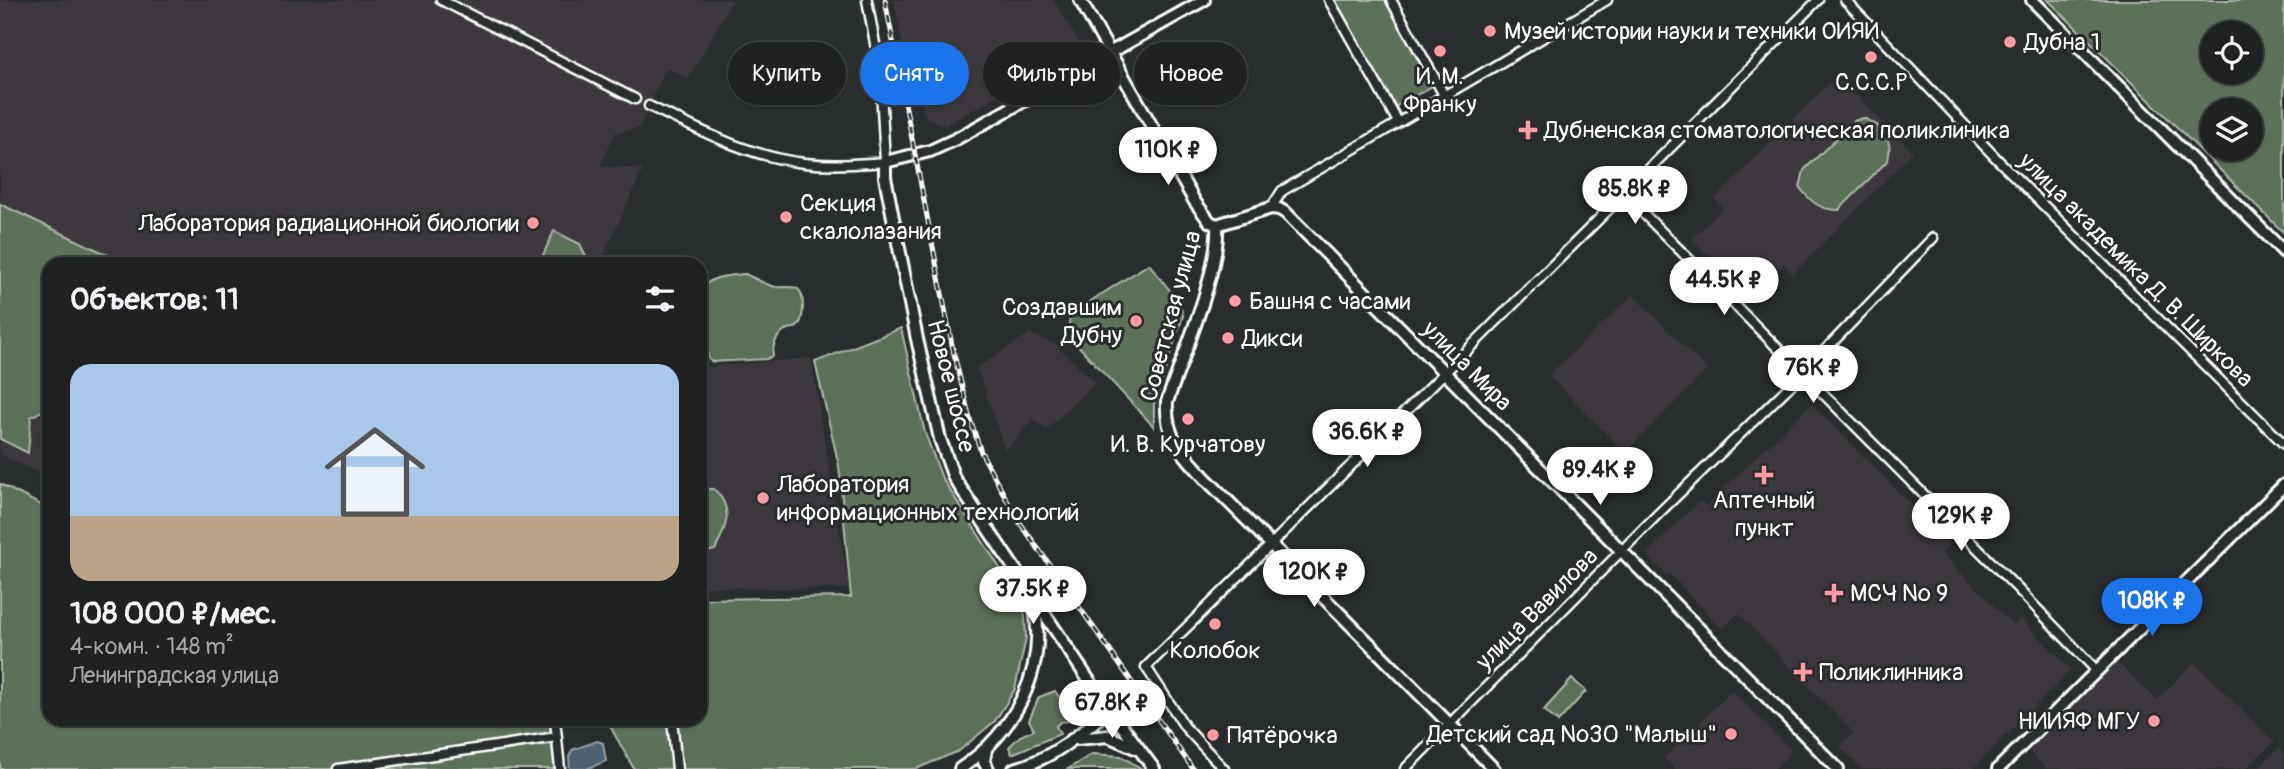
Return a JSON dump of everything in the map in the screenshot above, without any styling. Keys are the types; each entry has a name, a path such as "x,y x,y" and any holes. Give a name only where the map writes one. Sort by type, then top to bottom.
{"main road":[{"path":"1080,0 1104,42"},
{"path":"1120,46 1204,0"},
{"path":"2032,0 2284,252"},
{"path":"1120,70 1195,202 1210,222 1217,225"},
{"path":"885,162 930,151 1016,105"},
{"name":"Новое шоссе","path":"885,162 885,177 917,338 947,461 963,494 1032,598 1154,769"},
{"name":"Советская улица","path":"1271,208 1217,225 1218,242 1167,402 1166,419 1169,432 1178,447 1272,545"},
{"name":"улица Мира","path":"1271,208 1279,209 1297,223 1838,769"},
{"path":"1997,769 2284,485"},
{"path":"1272,545 1494,769"},
{"name":"Новое шоссе","path":"960,769 986,750 1017,710 1029,679 1035,653 1037,624 1032,598"},
{"path":"1035,653 1048,639 1060,638"},
{"path":"1014,769 1043,758 1075,740 1109,709"},
{"path":"1075,740 1089,736 1108,736 1140,751"},
{"path":"986,750 984,762 988,769"}],"street":[{"path":"441,0 635,99"},
{"path":"649,106 718,137 783,159 822,165 885,162 880,71 867,0"},
{"path":"1329,0 1398,122"},
{"path":"1391,0 1444,95"},
{"path":"1271,208 1282,191 1607,0"},
{"path":"1224,769 1185,727 1146,667 1272,545 1818,0"},
{"name":"улица академика Д. В. Ширкова","path":"1845,0 1998,160 2284,444"},
{"path":"1624,194 2008,579 2096,671"},
{"name":"улица Вавилова","path":"1405,769 1802,374 1933,238"},
{"path":"555,726 560,769"},
{"path":"673,726 677,769"},
{"path":"338,769 556,737"}],"shaded area":[{"path":"0,0 732,0 689,78 666,68 639,128 615,133 600,166 643,169 603,257 42,257 42,475 0,454"},
{"path":"894,0 1054,0 1078,42 983,42 983,104 945,126 926,117 923,105 969,105 969,42 903,42"},
{"path":"1836,76 1913,152 1793,274 1784,265 1751,297 1692,239 1723,208 1715,199"},
{"path":"1633,295 1707,370 1625,453 1549,375"},
{"path":"1030,333 1056,345 1095,383 1046,430 1034,419 1005,450 977,368"},
{"path":"811,358 849,589 707,587 707,367"},
{"name":"МСЧ № 9","path":"1811,404 1950,544 1941,553 2013,625 2020,618 2071,670 1973,769 1862,769 1840,747 1854,733 1738,613 1722,629 1669,573 1667,575 1646,554 1700,501 1706,506"},
{"name":"НИИЯФ МГУ","path":"2114,659 2157,700 2194,662 2274,742 2245,769 2047,769 2028,750"},
{"name":"Детский сад №30 \"Малыш\"","path":"1732,691 1792,751 1774,769 1675,769 1664,758"},
{"path":"2279,748 2284,754 2284,769 2257,769"}],"green space":[{"path":"1334,0 1386,0 1434,85 1395,107"},
{"path":"2048,0 2284,0 2284,233 2211,161 2263,161 2263,98 2200,98 2200,150"},
{"path":"1863,118 1881,129 1888,139 1888,160 1839,210 1821,207 1800,188 1804,170 1854,121"},
{"path":"0,204 112,257 42,257 42,411 31,417 28,453 0,439"},
{"path":"554,231 580,244 586,257 542,257"},
{"path":"1149,264 1180,303 1183,316 1154,404 1154,427 1068,335 1070,314"},
{"path":"745,274 772,286 793,287 800,292 803,301 800,323 778,337 773,356 767,359 712,362 708,358 707,283 727,276"},
{"path":"901,328 925,433 942,478 1018,596 1025,615 1026,638 1015,689 995,721 959,751 916,769 634,769 610,726 707,726 707,599 851,597 839,466 815,362"},
{"path":"0,484 42,505 42,726 550,726 555,769 0,769"},
{"path":"707,489 714,489 721,496 726,511 725,526 715,550 707,552"},
{"path":"1572,679 1586,691 1558,722 1544,710"},
{"path":"1055,691 1071,712 1071,721 1060,722 1056,726 1060,734 1012,754 1009,747 1020,736 1034,730 1029,720 1039,697"},
{"path":"1092,754 1121,756 1142,769 1068,769"}],"water":[{"path":"597,741 603,743 606,761 587,769 570,769 569,757 572,750"}],"tunnel":[{"path":"635,99 649,106"}],"railway":[{"path":"885,0 953,350 981,452 1016,517 1193,769"}],"place":[{"name":"Музей истории науки и техники ОИЯИ","path":"1490,31"},
{"name":"Дубна 1","path":"2010,42"},
{"name":"И. М. Франку","path":"1440,51"},
{"name":"С.С.С.Р","path":"1871,57"},
{"name":"Дубненская стоматологическая поликлиника","path":"1528,130"},
{"name":"Секция скалолазания","path":"786,217"},
{"name":"Лаборатория радиационной биологии","path":"533,223"},
{"name":"Башня с часами","path":"1235,301"},
{"name":"Создавшим Дубну","path":"1136,321"},
{"name":"Дикси","path":"1228,338"},
{"name":"И. В. Курчатову","path":"1188,419"},
{"name":"Аптечный пункт","path":"1764,475"},
{"name":"Лаборатория информационных технологий","path":"763,498"},
{"name":"МСЧ № 9","path":"1834,593"},
{"name":"Колобок","path":"1215,624"},
{"name":"Поликлинника","path":"1803,672"},
{"name":"НИИЯФ МГУ","path":"2154,721"},
{"name":"Детский сад №30 \"Малыш\"","path":"1731,734"},
{"name":"Пятёрочка","path":"1213,735"}]}
